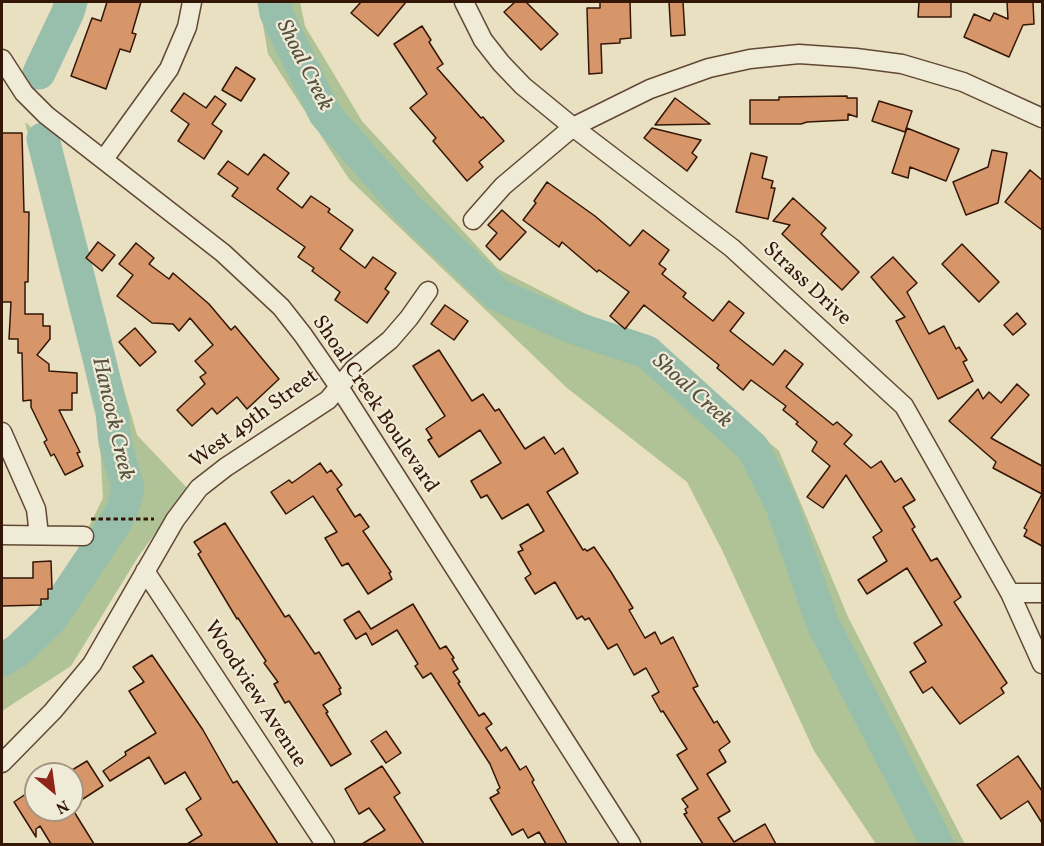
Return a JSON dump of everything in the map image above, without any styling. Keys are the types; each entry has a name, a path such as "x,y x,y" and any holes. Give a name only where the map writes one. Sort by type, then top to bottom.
{"street":[{"path":"104,159 169,69 187,27 192,2"},
{"name":"Strass Drive","path":"464,2 483,40 501,63 524,86 573,127 732,248 904,406 1010,593 1042,664"},
{"path":"473,220 503,186 573,127 650,89 709,68 750,59 799,54 902,64 963,82 1042,118"},
{"name":"Shoal Creek Boulevard","path":"3,66 24,93 46,115 223,253 281,307 339,387 630,844"},
{"name":"West 49th Street","path":"2,763 53,711 92,664 175,520 199,488 225,467 328,400 354,369 390,340 428,291"},
{"path":"2,432 36,509 39,535"},
{"path":"2,535 84,536"},
{"name":"Woodview Avenue","path":"145,571 325,844"},
{"path":"1010,593 1042,593"}],"path":[{"path":"103,519 139,519"}],"green space":[{"path":"55,2 82,2 77,25 51,80 26,62"},
{"path":"259,2 300,2 305,26 362,121 498,269 625,334 658,346 779,451 848,617 965,844 876,844 814,751 722,550 687,482 567,388 349,179 268,54"},
{"path":"25,122 61,152 67,191 137,435 189,490 138,557 71,666 2,711 2,642 15,636 55,596 103,498 99,426"}],"building":[{"path":"107,2 141,2 132,33 136,34 130,52 120,49 106,89 71,76 92,18 101,21"},
{"path":"361,2 406,2 378,36 351,13"},
{"path":"515,2 526,2 558,34 541,50 504,12"},
{"path":"600,2 630,2 631,38 620,39 620,43 601,44 602,73 589,74 587,8 600,8"},
{"path":"669,2 683,2 685,35 671,36"},
{"path":"919,2 951,2 951,17 918,17"},
{"path":"1007,2 1033,2 1034,24 1023,25 1009,57 964,37 974,14 990,21 994,13 1008,19"},
{"path":"422,26 443,64 437,68 504,141 479,162 483,167 467,181 433,141 436,138 410,108 427,94 394,44"},
{"path":"236,67 255,79 241,101 222,90"},
{"path":"184,93 206,108 215,96 226,104 212,124 222,131 204,159 178,141 189,124 171,111"},
{"path":"847,96 847,98 857,98 857,117 848,114 848,120 801,124 750,124 750,100 779,100 779,97"},
{"path":"675,98 710,124 655,125"},
{"path":"879,101 912,111 905,132 872,121"},
{"path":"652,128 701,140 692,153 697,157 687,171 644,138"},
{"path":"907,128 959,149 946,181 910,167 908,178 892,173"},
{"path":"2,133 22,133 24,212 29,212 25,314 43,314 43,326 50,326 50,339 37,355 49,364 49,371 77,373 77,393 72,393 72,410 59,410 80,452 77,453 83,466 65,475 54,454 51,456 44,442 47,440 31,407 31,400 23,401 22,353 18,353 18,339 9,339 11,302 2,302"},
{"path":"992,150 1007,153 998,203 966,215 953,182 988,167"},
{"path":"751,153 767,157 762,178 773,181 771,188 775,188 768,219 736,212"},
{"path":"264,154 289,173 277,189 302,208 311,196 330,209 328,212 353,230 340,249 365,268 373,257 396,273 385,289 389,292 367,323 335,300 340,292 298,257 305,247 232,196 238,188 218,174 228,161 248,175"},
{"path":"1030,170 1042,180 1042,230 1005,202"},
{"path":"547,182 595,216 630,246 643,230 669,250 659,264 666,269 662,274 686,293 683,297 713,321 729,301 744,313 730,331 773,365 785,350 803,364 786,387 833,425 837,422 852,435 844,444 871,468 881,461 895,482 901,478 915,500 903,507 915,527 912,529 931,561 937,558 961,597 954,602 1007,683 1001,688 1004,693 960,724 932,687 923,693 910,672 926,662 914,643 942,625 907,568 867,594 858,580 887,561 873,537 882,531 846,475 823,508 807,497 830,466 812,451 817,442 783,410 786,406 751,380 743,390 717,368 719,365 644,305 625,329 610,316 629,292 599,270 597,272 562,242 559,247 523,220 536,203 534,201"},
{"path":"793,198 826,228 821,234 859,272 842,290 782,234 790,225 773,221"},
{"path":"502,210 526,232 500,260 486,246 497,233 488,225"},
{"path":"98,242 115,255 102,271 86,258"},
{"path":"136,243 154,258 149,264 169,279 173,273 209,304 231,330 235,326 279,379 247,409 237,397 217,414 212,408 192,426 177,410 205,384 200,377 206,373 195,361 213,345 190,318 179,331 173,324 152,323 117,296 133,275 119,264"},
{"path":"962,244 999,282 979,302 942,264"},
{"path":"893,257 917,283 907,292 929,334 944,326 956,349 959,347 967,360 963,362 973,381 938,399 896,321 905,317 871,277"},
{"path":"445,305 468,321 454,340 431,324"},
{"path":"1017,313 1026,324 1013,335 1004,325"},
{"path":"135,328 156,352 140,366 119,342"},
{"path":"439,350 472,401 483,394 495,411 499,409 525,449 544,437 555,454 563,448 578,473 547,492 583,550 587,551 594,547 611,572 633,608 629,610 645,638 655,632 661,644 673,637 698,686 693,688 714,723 717,721 730,742 719,750 726,762 707,774 730,811 718,818 734,842 765,824 776,844 703,844 684,814 687,813 685,809 688,807 682,799 698,789 677,755 687,749 652,696 659,692 646,668 634,675 617,644 608,649 589,618 585,620 582,616 577,619 555,582 535,594 525,578 531,574 518,552 523,550 520,545 544,531 528,504 502,519 487,495 481,498 471,481 501,463 480,430 439,457 428,440 432,438 426,429 445,416 413,366"},
{"path":"1017,384 1029,395 991,438 1042,466 1042,494 993,468 996,462 949,421 978,389 983,399 989,392 1001,403"},
{"path":"320,463 327,473 331,470 342,485 337,489 355,517 360,514 369,527 363,531 391,572 389,573 392,579 368,594 348,563 342,566 325,538 337,532 313,496 286,514 271,492 289,480 292,483"},
{"path":"1042,494 1042,546 1024,536 1027,530 1024,528"},
{"path":"225,523 285,617 289,615 315,654 319,652 341,688 339,689 341,694 323,705 351,754 331,766 289,701 285,703 274,684 278,682 264,663 266,661 237,619 198,554 201,552 194,542"},
{"path":"51,561 52,589 48,589 48,599 41,599 41,605 2,606 2,578 33,578 33,562"},
{"path":"413,604 440,649 446,646 454,658 452,659 458,669 453,672 460,682 458,683 479,716 484,713 492,724 486,728 501,751 506,747 520,770 526,766 534,780 532,782 567,844 546,844 539,832 528,838 523,829 512,835 490,798 499,793 497,790 500,788 490,764 431,673 423,678 415,666 418,664 397,630 372,645 366,633 356,639 344,620 359,611 371,629"},
{"path":"152,655 203,730 233,783 237,781 278,844 187,844 202,835 186,809 201,799 185,772 165,784 149,757 110,781 103,771 126,755 125,752 156,733 129,691 144,682 133,667"},
{"path":"386,731 401,753 386,763 371,741"},
{"path":"1018,756 1042,791 1042,823 1028,801 1001,819 977,785"},
{"path":"87,761 103,786 84,798 84,763"},
{"path":"382,766 400,793 394,797 424,844 362,844 385,830 369,808 359,814 345,789"},
{"path":"24,795 24,818 14,802"},
{"path":"27,822 80,822 94,844 51,844 40,826 36,829 36,837"}],"waterway":[{"name":"Hancock Creek","path":"39,73 71,2"},
{"name":"Shoal Creek","path":"274,2 276,13 325,114 406,207 498,295 569,326 647,352 753,448 782,506 823,624 937,844"},
{"name":"Hancock Creek","path":"2,660 17,651 50,620 115,523 122,510 128,488 115,442 112,413 99,358 43,139"}]}
